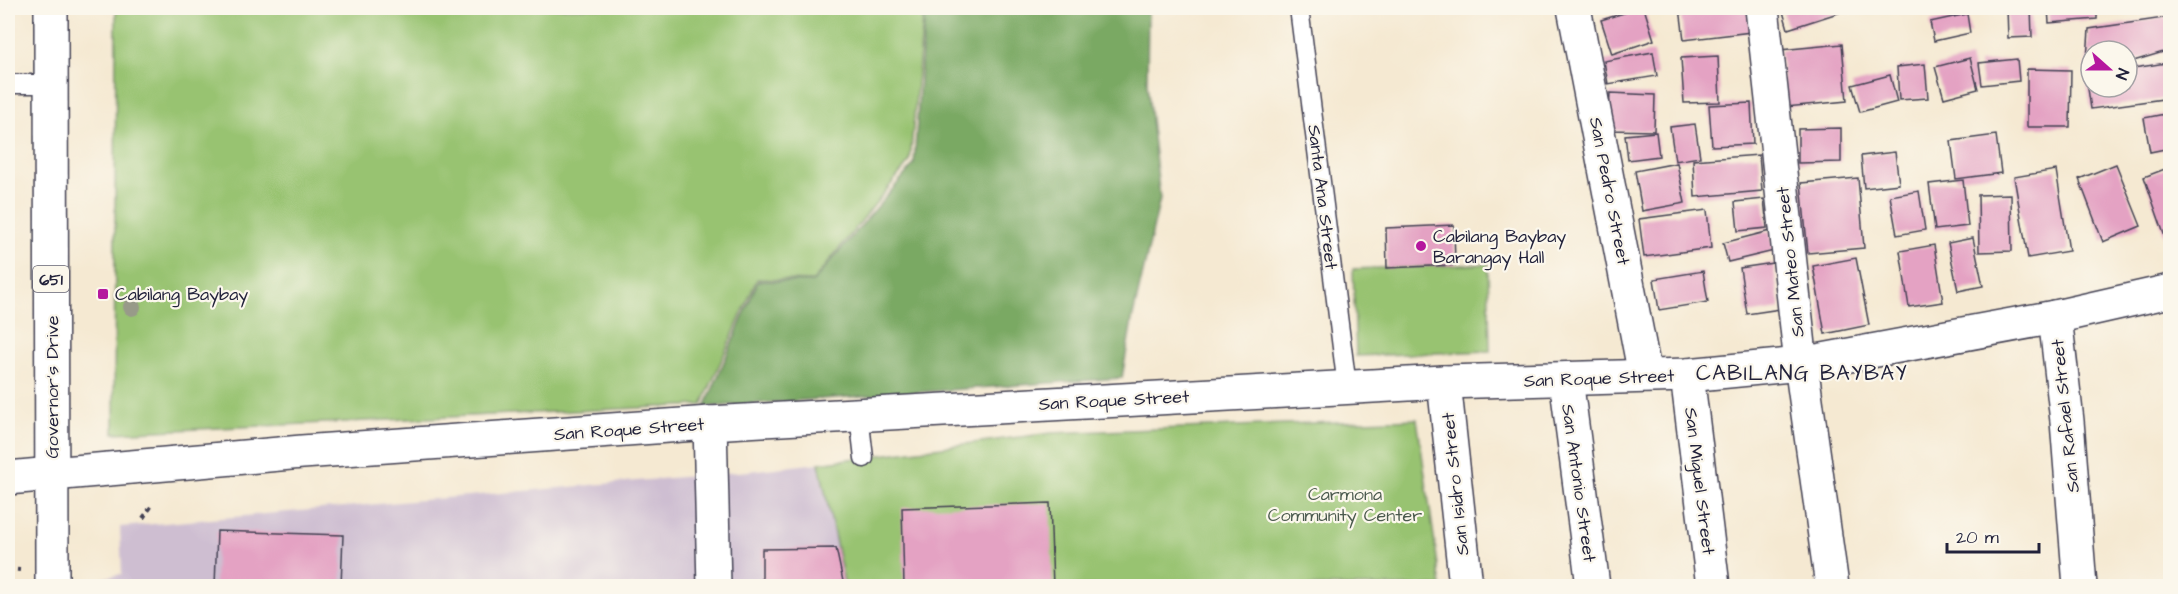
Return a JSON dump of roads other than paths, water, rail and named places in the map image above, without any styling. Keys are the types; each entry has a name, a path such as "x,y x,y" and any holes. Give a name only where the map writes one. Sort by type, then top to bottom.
{"main road":[{"name":"Governor's Drive","path":"51,8 52,586"},
{"name":"San Pedro Street","path":"1574,8 1645,375"},
{"name":"San Mateo Street","path":"1762,8 1801,364 1832,586"},
{"name":"San Roque Street","path":"8,478 302,452 710,423 1444,382 1687,375 1801,364 2055,317 2170,291"},
{"name":"San Rafael Street","path":"2055,317 2069,444 2080,586"},
{"name":"San Miguel Street","path":"1687,375 1713,586"},
{"name":"San Antonio Street","path":"1566,379 1593,586"},
{"name":"San Isidro Street","path":"1444,382 1466,586"},
{"path":"710,423 714,586"}],"lane":[{"name":"Santa Ana Street","path":"1299,8 1347,387"},
{"path":"8,84 51,84"},
{"path":"859,415 864,458"}],"place":[{"name":"Cabilang Baybay Barangay Hall","path":"1421,246"},
{"name":"Cabilang Baybay","path":"103,294"}],"district":[{"name":"CABILANG BAYBAY","path":"1802,373"}],"park label":[{"name":"Carmona Community Center","path":"1345,504"}]}
